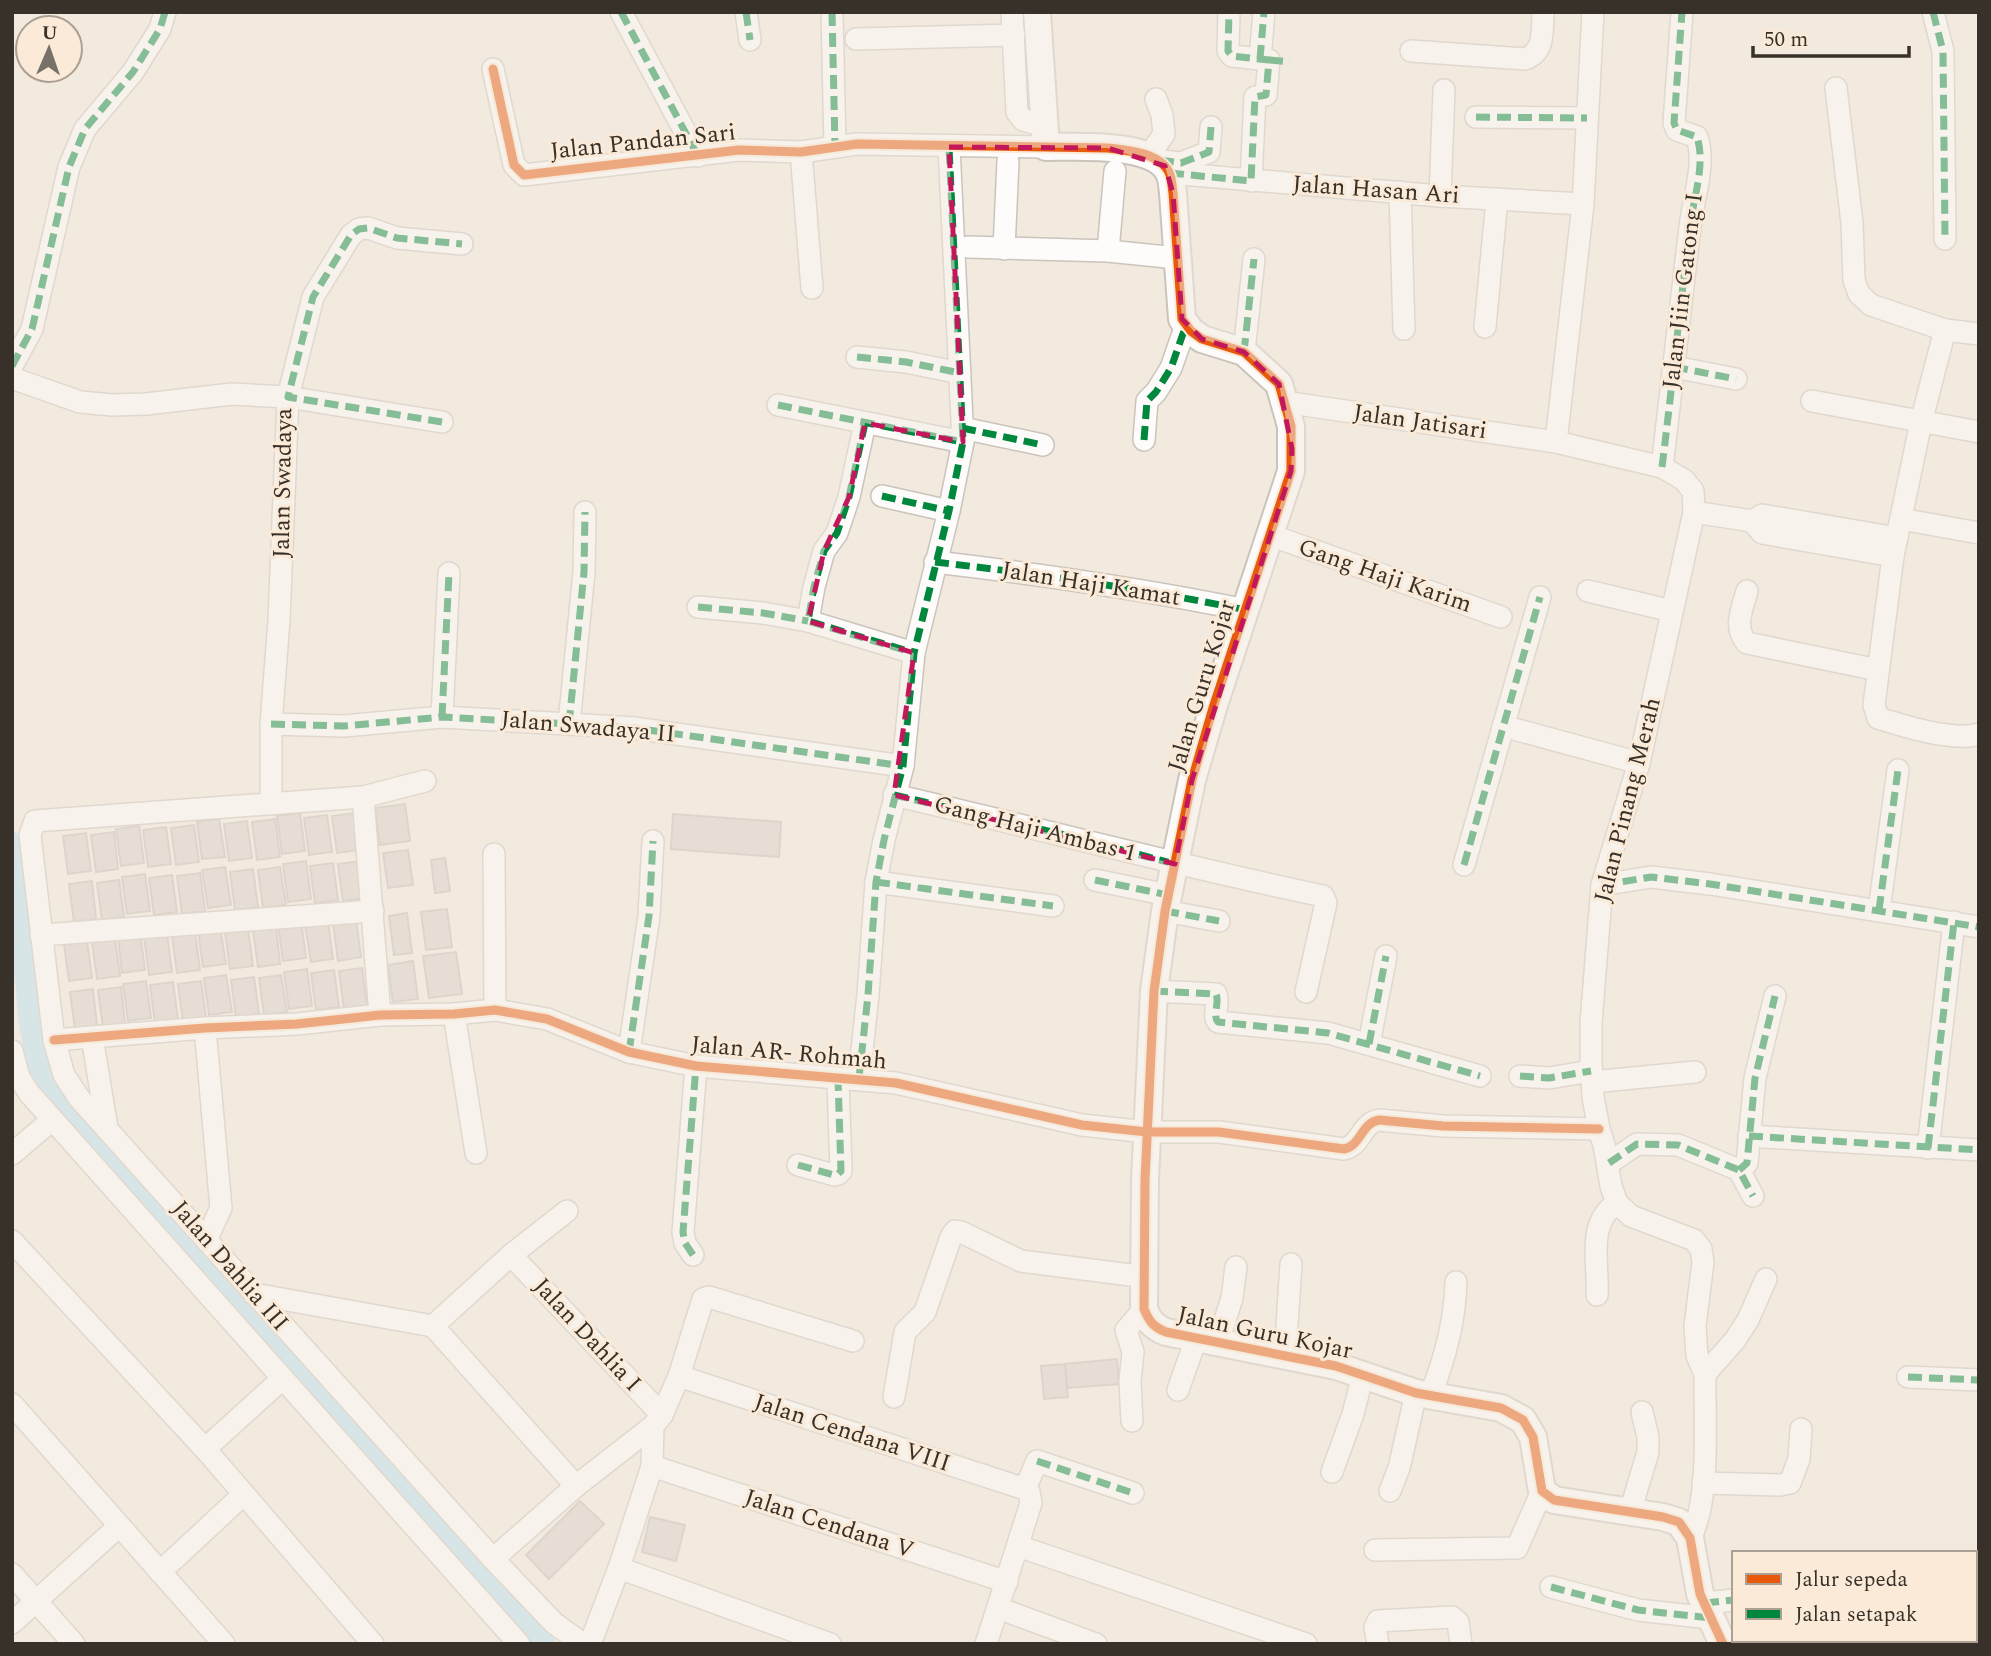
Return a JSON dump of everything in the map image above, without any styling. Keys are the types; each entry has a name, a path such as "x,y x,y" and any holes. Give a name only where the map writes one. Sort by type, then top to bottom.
{"street":[{"path":"12,366 32,329 69,167 85,130 133,72 160,29 165,12"},
{"path":"621,12 698,156"},
{"path":"747,12 750,40"},
{"path":"832,12 835,147"},
{"path":"1012,12 1017,112 1023,120 1046,136 1108,148 1158,163 1181,163 1209,152 1211,127"},
{"path":"1037,12 1046,136"},
{"path":"1229,12 1228,51 1232,56 1273,61"},
{"path":"1251,181 1255,97 1266,95 1273,61 1265,12"},
{"path":"1411,51 1525,59 1539,50 1543,12"},
{"path":"1556,442 1583,204 1593,12"},
{"name":"Jalan Jiin Gatong I","path":"1662,467 1690,223 1699,168 1698,137 1677,130 1674,123 1682,12"},
{"path":"1933,12 1943,51 1945,239"},
{"path":"856,39 1014,35"},
{"name":"Jalan Pandan Sari","path":"493,69 514,165 524,175 739,149 801,152 857,144 949,147 1046,136"},
{"path":"1836,88 1852,223 1854,280 1859,294 1871,305 1945,330 1979,334"},
{"path":"1440,196 1444,90"},
{"path":"1144,440 1147,401 1171,368 1186,325 1182,318 1177,258 1158,163 1164,134 1162,115 1156,99"},
{"path":"1476,117 1587,118"},
{"path":"798,1165 834,1175 841,1171 848,1079 868,995 876,882 894,794 903,766 914,653 949,511 963,435 949,147"},
{"path":"801,152 813,288"},
{"path":"1004,249 1008,161"},
{"name":"Jalan Hasan Ari","path":"1158,163 1251,181 1583,204"},
{"path":"1108,251 1115,171"},
{"path":"1400,192 1404,329"},
{"path":"1485,327 1497,199"},
{"path":"442,422 288,397 313,298 351,235 359,229 368,229 397,238 462,244"},
{"path":"968,247 1108,251 1177,258"},
{"path":"1244,352 1254,259"},
{"name":"Jalan Guru Kojar","path":"1186,325 1210,343 1244,352 1279,384 1291,426 1291,471 1192,780 1166,903 1154,990 1147,1132 1144,1309 1148,1320 1156,1328 1336,1366 1423,1394 1501,1408 1523,1420 1532,1437 1542,1491"},
{"path":"1945,330 1921,422 1897,537 1874,705 1878,718 1897,724 1970,737 1979,734"},
{"path":"857,357 906,362 960,373"},
{"path":"1674,367 1736,379"},
{"name":"Jalan Swadaya","path":"12,378 80,402 112,405 146,404 232,394 288,397 279,620 271,724 271,804"},
{"path":"1812,401 1979,432"},
{"name":"Jalan Jatisari","path":"1284,402 1556,442"},
{"path":"778,405 865,423 1043,445"},
{"path":"808,621 824,551 837,533 849,497 865,423"},
{"name":"Jalan Pinang Merah","path":"1556,442 1662,467 1684,480 1693,491 1694,512 1639,763 1602,885 1591,1023 1592,1077 1599,1129 1609,1163 1616,1203"},
{"path":"882,496 949,511"},
{"path":"569,724 584,572 584,512"},
{"path":"1694,512 1752,521 1762,515 1897,537 1979,533"},
{"name":"Gang Haji Karim","path":"1270,535 1501,617"},
{"name":"Jalan Haji Kamat","path":"935,562 1047,575 1246,610"},
{"path":"442,717 449,573"},
{"path":"1588,591 1672,611"},
{"path":"1747,591 1739,626 1747,643 1878,670"},
{"path":"1464,865 1539,597"},
{"path":"698,607 763,613 808,621 914,653"},
{"name":"Jalan Swadaya II","path":"271,724 344,726 442,717 634,728 903,766"},
{"path":"1503,726 1639,763"},
{"path":"1879,911 1898,770"},
{"path":"271,804 363,797 425,781"},
{"name":"Gang Haji Ambas 1","path":"894,794 1175,864 1323,896 1326,903 1306,992"},
{"path":"363,797 380,1015"},
{"name":"Jalan Dahlia III","path":"271,804 40,819 33,824 30,835 41,935 54,1040 64,1075 79,1098 493,1559 554,1623 583,1644"},
{"path":"629,1052 649,916 653,841"},
{"path":"494,853 495,1010"},
{"path":"1602,885 1651,877 1979,927"},
{"path":"1095,880 1219,921"},
{"path":"876,882 1053,906"},
{"path":"41,935 373,911"},
{"path":"1928,1148 1954,922"},
{"path":"1369,1044 1386,956"},
{"path":"1154,990 1216,994 1218,1022 1328,1033 1480,1076"},
{"path":"1739,1170 1747,1163 1755,1078 1775,996"},
{"name":"Jalan AR- Rohmah","path":"54,1040 297,1024 380,1015 454,1014 495,1010 547,1018 629,1052 696,1066 896,1083 1082,1125 1147,1132 1219,1132 1344,1149 1353,1146 1370,1122 1379,1119 1443,1126 1599,1129"},
{"path":"454,1014 476,1153"},
{"path":"205,1028 221,1208 206,1238"},
{"path":"92,1037 107,1128"},
{"path":"12,1051 19,1077 52,1120 511,1641"},
{"path":"693,1255 685,1243 683,1231 696,1066"},
{"path":"1520,1076 1549,1078 1695,1072"},
{"path":"12,1154 52,1120"},
{"path":"1749,1136 1979,1150"},
{"path":"1609,1163 1637,1144 1678,1145 1739,1170 1753,1196"},
{"path":"1597,1296 1597,1229 1605,1211 1616,1203 1631,1216 1694,1240 1701,1249 1703,1262 1695,1326 1697,1356 1705,1374 1703,1483 1699,1518 1690,1538"},
{"path":"433,1326 511,1255 567,1211"},
{"path":"894,1396 905,1332 925,1312 954,1231 1021,1261 1146,1277"},
{"path":"12,1241 205,1449 373,1644"},
{"name":"Jalan Dahlia I","path":"511,1255 658,1420"},
{"path":"1285,1355 1291,1265"},
{"path":"1178,1390 1232,1298 1236,1267"},
{"path":"1705,1374 1742,1330 1766,1279"},
{"path":"1390,1491 1423,1394 1444,1363 1455,1311 1456,1282"},
{"path":"254,1294 433,1326 571,1480"},
{"path":"590,1644 619,1568 652,1466 658,1420 679,1376 702,1302 709,1297 853,1341"},
{"path":"1132,1421 1130,1381 1133,1352 1126,1330 1144,1309"},
{"path":"1332,1472 1353,1414 1363,1375"},
{"name":"Jalan Cendana VIII","path":"679,1376 1025,1489"},
{"path":"1908,1377 1979,1380"},
{"path":"205,1449 282,1379"},
{"path":"12,1404 224,1644"},
{"path":"1630,1512 1648,1452 1648,1437 1642,1412"},
{"path":"493,1559 571,1480 658,1420"},
{"path":"1703,1483 1790,1483 1799,1459 1801,1429"},
{"path":"986,1644 1031,1503 1029,1492 1025,1489 1037,1461 1133,1493"},
{"name":"Jalan Cendana V","path":"652,1466 1007,1582"},
{"path":"1375,1550 1517,1548 1542,1491 1555,1500 1663,1517 1679,1522 1686,1528 1696,1578 1707,1611 1723,1644"},
{"path":"160,1572 244,1494"},
{"path":"12,1623 119,1526"},
{"path":"1018,1546 1306,1644"},
{"path":"619,1568 830,1644"},
{"path":"12,1574 74,1644"},
{"path":"1551,1587 1639,1611 1707,1611 1732,1601"},
{"path":"998,1608 1096,1644"},
{"path":"1378,1644 1375,1628 1378,1621 1452,1617 1458,1622 1461,1644"}],"highlighted area":[{"path":"949,147 1108,148 1165,166 1173,193 1182,319 1202,339 1244,352 1279,384 1292,449 1291,471 1192,780 1175,864 894,795 914,653 808,621 824,551 849,497 865,423 963,442"}],"building":[{"path":"405,804 410,841 380,845 375,808"},
{"path":"300,813 305,851 282,854 277,816"},
{"path":"355,813 360,850 337,853 332,816"},
{"path":"673,814 781,822 779,857 671,849"},
{"path":"327,815 332,852 309,855 304,818"},
{"path":"219,819 225,857 202,859 197,822"},
{"path":"275,819 280,857 257,860 252,822"},
{"path":"247,821 252,858 229,861 224,824"},
{"path":"194,825 199,862 176,865 171,828"},
{"path":"139,826 144,863 121,866 116,829"},
{"path":"166,827 171,864 148,867 143,830"},
{"path":"114,832 118,869 96,872 91,835"},
{"path":"86,833 91,871 68,874 63,836"},
{"path":"408,850 413,885 388,888 383,853"},
{"path":"445,858 450,891 435,893 431,860"},
{"path":"306,861 311,899 288,902 283,864"},
{"path":"361,861 366,898 343,901 338,864"},
{"path":"333,863 338,900 315,903 310,866"},
{"path":"225,867 231,905 208,908 202,870"},
{"path":"280,867 286,905 263,908 258,870"},
{"path":"253,869 258,907 235,910 230,872"},
{"path":"200,873 205,911 182,914 177,876"},
{"path":"145,874 150,911 127,914 122,877"},
{"path":"172,875 177,912 154,915 149,878"},
{"path":"119,880 124,917 102,920 97,883"},
{"path":"92,881 96,919 74,922 69,884"},
{"path":"447,909 452,947 426,950 421,912"},
{"path":"407,913 412,953 394,955 389,916"},
{"path":"356,920 361,957 338,961 333,923"},
{"path":"301,921 306,958 283,961 278,924"},
{"path":"328,922 333,959 311,962 305,925"},
{"path":"220,927 226,964 203,967 198,930"},
{"path":"276,927 280,964 258,967 253,930"},
{"path":"248,929 253,966 230,969 225,932"},
{"path":"140,933 145,970 122,973 118,936"},
{"path":"195,933 200,970 177,973 172,936"},
{"path":"167,934 172,972 149,975 144,937"},
{"path":"115,939 120,976 97,979 92,942"},
{"path":"87,941 92,978 69,981 64,944"},
{"path":"456,952 462,994 429,998 423,956"},
{"path":"413,961 418,999 393,1002 388,965"},
{"path":"362,968 367,1006 344,1009 339,971"},
{"path":"307,969 312,1006 289,1009 284,972"},
{"path":"334,970 339,1007 316,1010 311,973"},
{"path":"226,975 232,1012 209,1015 204,978"},
{"path":"281,975 287,1012 264,1015 259,978"},
{"path":"254,977 259,1014 236,1017 231,980"},
{"path":"146,981 151,1018 128,1021 123,984"},
{"path":"201,981 206,1018 183,1021 178,984"},
{"path":"173,982 178,1020 155,1023 150,985"},
{"path":"121,987 125,1024 103,1027 98,990"},
{"path":"93,989 97,1026 75,1029 70,992"},
{"path":"1117,1359 1119,1384 1067,1388 1065,1364"},
{"path":"1065,1364 1068,1397 1044,1399 1041,1366"},
{"path":"580,1501 604,1524 549,1579 526,1555"},
{"path":"650,1517 685,1525 676,1561 642,1552"}],"waterway":[{"path":"12,842 30,1028 39,1069 55,1096 545,1644"}],"marked path":[{"path":"12,366 32,329 69,167 85,129 133,72 160,29 165,12"},
{"path":"621,12 698,156"},
{"path":"746,12 750,40"},
{"path":"832,12 835,147"},
{"path":"1170,173 1251,181 1255,97 1266,95 1269,60 1232,56 1228,51 1229,12"},
{"path":"1260,59 1264,12"},
{"path":"1662,467 1700,159 1697,137 1677,130 1674,123 1682,12"},
{"path":"1933,12 1943,51 1945,239"},
{"path":"1269,60 1290,62"},
{"path":"1476,117 1587,118"},
{"path":"1160,160 1181,163 1209,152 1211,127"},
{"path":"859,1078 876,882 903,766 914,653 963,442 949,147"},
{"path":"442,422 288,397 313,297 351,235 359,229 368,228 397,238 462,244"},
{"path":"1244,352 1254,259"},
{"path":"1144,440 1147,401 1171,368 1186,325"},
{"path":"857,357 906,362 960,373"},
{"path":"1674,367 1736,379"},
{"path":"778,405 963,442"},
{"path":"865,423 849,497 837,533 824,551 808,621 914,653"},
{"path":"962,428 1043,445"},
{"path":"882,496 949,511"},
{"path":"569,724 584,572 585,512"},
{"path":"935,562 1169,595 1246,610"},
{"path":"442,717 449,573"},
{"path":"1464,865 1540,597"},
{"path":"698,607 763,613 808,621"},
{"path":"271,724 344,726 442,717 634,728 903,766"},
{"path":"1879,910 1898,770"},
{"path":"894,795 1175,864"},
{"path":"629,1052 649,916 653,841"},
{"path":"1602,885 1651,877 1979,927"},
{"path":"1095,880 1168,895"},
{"path":"876,882 1053,906"},
{"path":"1165,911 1219,921"},
{"path":"1928,1148 1954,922"},
{"path":"1369,1044 1386,956"},
{"path":"1154,991 1216,994 1218,1022 1328,1033 1480,1076"},
{"path":"1739,1170 1747,1163 1755,1078 1775,996"},
{"path":"693,1255 685,1243 683,1232 696,1066"},
{"path":"1520,1076 1549,1078 1591,1071"},
{"path":"798,1165 834,1175 841,1171 838,1079"},
{"path":"1749,1136 1979,1150"},
{"path":"1609,1163 1637,1144 1678,1145 1739,1170 1753,1196"},
{"path":"1908,1377 1979,1380"},
{"path":"1037,1461 1133,1493"},
{"path":"1551,1587 1638,1610 1710,1618"},
{"path":"1705,1603 1732,1600"}],"cycle path":[{"path":"493,69 514,165 524,175 739,150 801,152 857,144 1108,148 1144,154 1166,168 1171,177 1173,193 1182,319 1191,331 1202,339 1244,352 1279,384 1291,426 1291,471 1192,780 1165,911 1154,991 1145,1180 1144,1309 1152,1323 1166,1332 1336,1366 1416,1393 1501,1408 1523,1420 1533,1437 1542,1491 1554,1500 1663,1517 1679,1522 1690,1538 1700,1594 1723,1644"},
{"path":"54,1040 297,1024 380,1015 454,1014 495,1010 547,1019 629,1052 696,1066 896,1083 1082,1125 1147,1132 1219,1132 1344,1149 1354,1144 1368,1125 1379,1120 1443,1126 1599,1129"}]}
